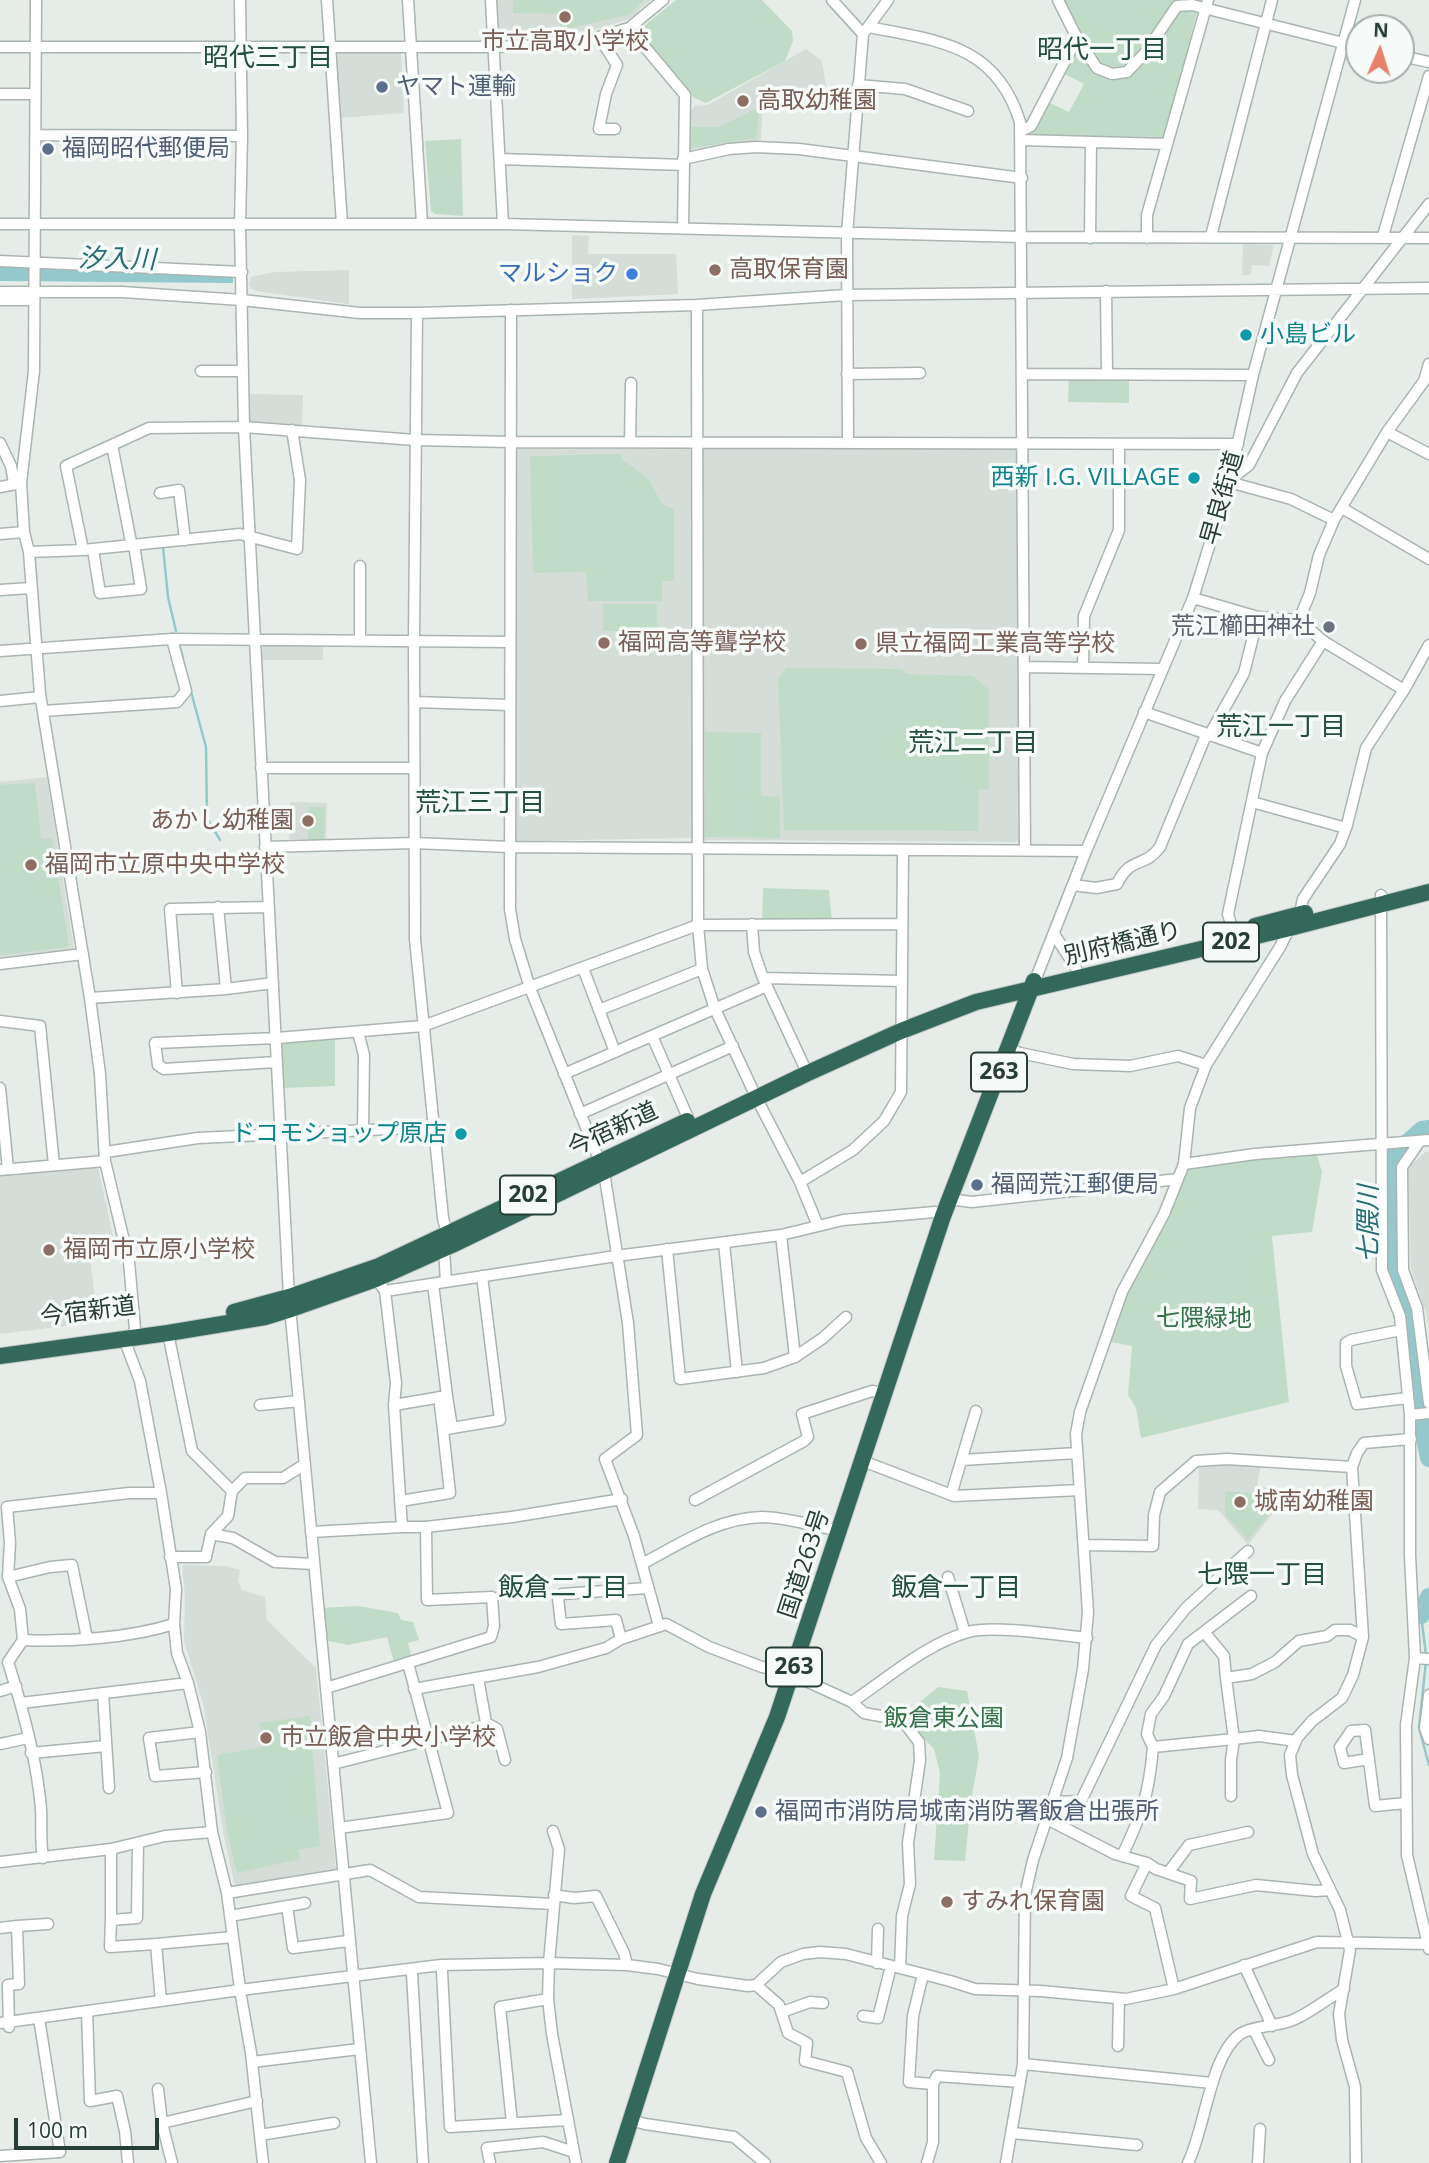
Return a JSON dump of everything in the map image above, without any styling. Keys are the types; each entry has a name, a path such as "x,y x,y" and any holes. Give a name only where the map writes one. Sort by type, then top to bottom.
{"highway":[{"name":"別府橋通り","path":"1381,900 1429,882"},
{"name":"別府橋通り","path":"1034,983 1381,900 1429,892"},
{"name":"別府橋通り","path":"1034,983 1076,968 1235,936"},
{"name":"今宿新道","path":"0,1345 168,1333 265,1317 290,1303 379,1266 446,1242 755,1095 968,998 1034,983"},
{"name":"国道263号","path":"617,2163 703,1894 777,1717 943,1216 1034,983"},
{"name":"今宿新道","path":"602,1167 689,1120 755,1095 804,1066 902,1027"},
{"name":"今宿新道","path":"0,1356 130,1334 381,1285 446,1242"}],"street":[{"path":"17,483 33,389 36,0"},
{"path":"240,0 240,225 244,427 290,1303 371,2163"},
{"path":"327,0 342,224"},
{"path":"408,0 422,223"},
{"path":"491,0 503,224"},
{"path":"0,47 494,47 576,44 629,28 663,0"},
{"path":"832,0 866,30 930,39 966,51 985,64 1013,99 1021,135 1025,850"},
{"path":"848,443 847,233 858,85 866,30 888,0"},
{"path":"1058,0 1077,38 1097,68 1112,74 1127,72 1145,53 1177,6 1207,5 1343,44"},
{"path":"1211,236 1272,0"},
{"name":"早良街道","path":"1034,983 1086,850 1193,598 1230,477 1253,375 1355,0"},
{"path":"1147,238 1147,215 1207,5"},
{"path":"629,28 685,95 683,229"},
{"path":"599,37 617,65 606,94 599,129 615,130"},
{"path":"1021,135 1031,126 1077,38"},
{"path":"1383,236 1429,76"},
{"path":"858,85 905,89 968,111"},
{"path":"0,94 36,94"},
{"path":"36,135 242,136"},
{"path":"1021,135 1091,142 1167,144"},
{"path":"1090,238 1091,142"},
{"path":"500,159 683,162 729,149 756,147 852,154 1021,178"},
{"path":"1230,477 1249,465 1297,373 1429,204"},
{"path":"0,224 422,223 1022,237 1429,238"},
{"path":"0,261 242,272"},
{"path":"0,300 122,292 242,300 360,313 417,313 696,304 846,295 1429,288"},
{"path":"1106,291 1107,374"},
{"path":"0,292 33,296"},
{"path":"696,304 697,849 698,925 702,970 715,1009 800,1182 818,1226"},
{"path":"511,310 510,909 515,939 530,988 602,1167 628,1323 637,1435 606,1459 622,1499 659,1626"},
{"path":"417,313 415,939 446,1242 446,1282"},
{"path":"1299,620 1310,593 1319,555 1334,520 1387,432 1426,383 1429,364"},
{"path":"201,371 243,371"},
{"path":"847,374 920,373"},
{"path":"1022,374 1253,375"},
{"path":"630,442 631,383"},
{"path":"112,445 141,589 100,593 66,466 149,428 244,427 415,440 510,442 1238,444"},
{"path":"29,552 88,550 240,534 297,549 300,480 292,430"},
{"path":"1387,432 1429,454"},
{"path":"0,443 17,483 29,552 40,697 90,998 100,1074 105,1156 129,1262 130,1334 162,1493 176,1589 174,1624 177,1653 188,1683 200,1732 212,1832 227,1894 252,2062 263,2163"},
{"path":"1083,667 1084,616 1119,530 1119,444"},
{"path":"1230,477 1291,499 1334,520"},
{"path":"0,487 17,483"},
{"path":"160,493 179,490 186,540"},
{"path":"1342,508 1429,559"},
{"path":"0,534 24,532"},
{"path":"360,566 360,640"},
{"path":"0,590 31,588"},
{"path":"1193,598 1258,617 1299,620 1322,641 1404,690"},
{"path":"1073,885 1096,888 1117,884 1124,870 1133,863 1152,858 1160,847 1207,735 1244,673 1258,617"},
{"path":"0,652 172,639 509,642"},
{"path":"43,711 177,702 186,691 172,639"},
{"path":"1235,936 1228,914 1262,753 1285,702 1322,641"},
{"path":"1006,2163 1023,2064 1025,1895 1033,1860 1067,1758 1087,1638 1088,1612 1076,1434 1080,1412 1122,1292 1164,1213 1184,1164 1190,1108 1206,1065 1280,947 1303,899 1340,844 1366,748 1404,690 1429,645"},
{"path":"1024,667 1162,669"},
{"path":"0,701 40,697"},
{"path":"414,702 509,705"},
{"path":"1144,712 1262,753"},
{"path":"261,768 414,768"},
{"path":"1252,802 1346,828"},
{"path":"265,847 414,843 697,849 1086,850"},
{"path":"800,1182 853,1150 884,1121 901,1092 903,850"},
{"path":"352,1978 549,1966 676,1975 748,1986 757,1985 781,1962 803,1954 833,1952 975,1989 1126,1999 1174,1989 1317,1942 1348,1941 1429,1946 1407,1855 1406,1725 1421,1658 1410,1555 1410,1415 1400,1316 1382,1270 1387,1143 1381,900"},
{"path":"219,907 226,989"},
{"path":"177,993 170,909 268,907"},
{"path":"752,923 754,952 804,1066"},
{"path":"276,1062 164,1069 158,1065 155,1043 277,1038 423,1026 698,925 902,924"},
{"path":"1054,933 1076,968"},
{"path":"0,964 83,954"},
{"path":"583,968 615,1052"},
{"path":"599,1010 702,970"},
{"path":"564,1073 715,1009 765,982 902,981"},
{"path":"90,998 226,989 273,983"},
{"path":"0,1021 40,1026 54,1165"},
{"path":"358,1032 364,1055 363,1129"},
{"path":"652,1036 689,1120"},
{"path":"580,1114 733,1046"},
{"path":"1008,1048 1073,1064 1130,1066 1178,1056 1206,1065"},
{"path":"0,1088 4,1169 54,1165 198,1138 433,1126"},
{"path":"1184,1164 1255,1154 1420,1141"},
{"path":"1420,1141 1402,1167 1404,1270 1417,1308 1429,1403"},
{"path":"949,1199 972,1202 1178,1179"},
{"path":"402,1527 394,1405 396,1383 381,1285 433,1284 781,1235 843,1220 935,1212 943,1216"},
{"path":"781,1235 795,1357"},
{"path":"724,1243 737,1372"},
{"path":"667,1249 680,1379 764,1368 795,1357 823,1338 846,1317"},
{"path":"448,1429 500,1420 482,1276"},
{"path":"400,1501 450,1493 448,1429 433,1284"},
{"path":"1401,1330 1346,1343 1346,1366 1357,1404 1408,1398"},
{"path":"168,1333 192,1451 232,1492"},
{"path":"695,1500 804,1441 808,1437 802,1414 872,1391 884,1393"},
{"path":"394,1405 443,1397"},
{"path":"260,1405 299,1401"},
{"path":"951,1495 976,1411"},
{"path":"1410,1415 1429,1413"},
{"path":"1356,2163 1354,2087 1342,2040 1339,2014 1350,1950 1340,1910 1313,1854 1292,1775 1290,1755 1296,1741 1312,1721 1342,1698 1353,1675 1363,1637 1352,1467 1357,1452 1364,1443 1410,1439"},
{"path":"962,1461 1077,1453"},
{"path":"1084,1545 1153,1546 1154,1515 1160,1492 1196,1461 1227,1459 1352,1467"},
{"path":"863,1461 951,1495 1080,1490"},
{"path":"170,1557 206,1558 211,1534 228,1516 232,1492 245,1478 283,1478 305,1464"},
{"path":"44,1858 40,1844 41,1810 31,1753 21,1703 8,1662 23,1640 20,1609 8,1577 10,1543 4,1509 129,1493 162,1493"},
{"path":"311,1532 426,1527 512,1517 622,1499"},
{"path":"642,1564 714,1526 738,1520 764,1517 839,1532"},
{"path":"326,1688 491,1637 494,1626 492,1597 427,1600 426,1527"},
{"path":"211,1534 233,1538 275,1562 314,1564"},
{"path":"1054,1802 1081,1801 1156,1645 1186,1608 1248,1551"},
{"path":"8,1577 50,1567 72,1566 87,1638"},
{"path":"948,1577 965,1633"},
{"path":"621,1639 616,1620 561,1624 558,1598 562,1594 648,1588"},
{"path":"1122,1856 1142,1814 1150,1783 1153,1747 1147,1734 1152,1714 1164,1696 1188,1644 1251,1596"},
{"path":"23,1640 87,1638 160,1629 174,1624"},
{"path":"415,1689 538,1667 606,1648 621,1639 666,1624 709,1647 762,1667 792,1674 852,1702 864,1713 902,1720 919,1742 920,1760 908,1843 910,1884 902,1916 896,1967 878,2018 863,2016"},
{"path":"852,1702 937,1644 965,1633 990,1630 1087,1638"},
{"path":"1226,1678 1252,1674 1275,1662 1299,1641 1327,1636 1335,1630 1350,1630 1363,1637"},
{"path":"1204,1632 1224,1656 1234,1739 1231,1796"},
{"path":"339,1828 448,1814 408,1663"},
{"path":"478,1678 486,1723"},
{"path":"21,1703 188,1683"},
{"path":"0,1691 16,1686"},
{"path":"103,1693 109,1788"},
{"path":"1429,1695 1424,1728 1429,1739"},
{"path":"333,1764 483,1726 486,1723"},
{"path":"486,1723 497,1728 505,1760"},
{"path":"200,1732 149,1738 155,1776 206,1772"},
{"path":"1153,1747 1259,1736 1296,1741"},
{"path":"0,1744 28,1738"},
{"path":"31,1753 106,1746"},
{"path":"1369,1759 1375,1806 1406,1803"},
{"path":"1047,1819 1122,1856 1191,1881 1190,1899 1256,1885 1330,1890"},
{"path":"553,1830 559,1849 548,1999 575,2158"},
{"path":"0,1862 111,1849 165,1836 212,1832"},
{"path":"1168,1873 1189,1845 1248,1832"},
{"path":"111,1920 137,1918 138,1843"},
{"path":"111,1849 110,1947 233,1937"},
{"path":"1147,1863 1131,1896 1155,1908 1174,1989"},
{"path":"227,1894 370,1870 419,1897 554,1900 596,1896 624,1952 627,1965"},
{"path":"230,1916 305,1903"},
{"path":"287,1906 293,1948 348,1941"},
{"path":"0,1928 48,1924"},
{"path":"17,1926 19,1984 8,1985 5,2025 441,1965 627,1965 658,1969 676,1975"},
{"path":"877,1963 878,1929"},
{"path":"156,1944 161,2001"},
{"path":"1244,1965 1272,2026"},
{"path":"442,1971 450,2127 568,2120"},
{"path":"923,1974 913,2016 909,2082 933,2084"},
{"path":"412,1975 423,2163"},
{"path":"757,1985 779,2005 788,2034 807,2043 805,2061 847,2072 866,2138 881,2163"},
{"path":"1188,2163 1200,2137 1202,2118 1223,2056 1241,2034 1293,2020 1343,1989"},
{"path":"88,2014 161,2001 240,1993"},
{"path":"512,2123 500,2007 548,1999"},
{"path":"1118,2046 1119,1999"},
{"path":"782,2012 810,2002 823,2003"},
{"path":"88,2014 90,2101 117,2096 125,2131 128,2163"},
{"path":"0,2156 61,2152 39,2020"},
{"path":"1254,2030 1269,2060"},
{"path":"252,2062 359,2049"},
{"path":"1023,2064 1212,2083"},
{"path":"927,2163 933,2142 933,2084 937,2076 1020,2082"},
{"path":"158,2089 162,2123 172,2163"},
{"path":"162,2123 257,2102"},
{"path":"632,2120 734,2137 765,2163"},
{"path":"260,2135 334,2123"},
{"path":"1258,2163 1260,2129"},
{"path":"1012,2133 1137,2145"},
{"path":"489,2163 487,2148 543,2141 575,2158"}],"shaded area":[{"name":"市立高取小学校","path":"497,0 651,0 629,19 572,37 504,38 499,33"},
{"name":"高取幼稚園","path":"806,49 822,61 826,87 779,100 763,101 761,140 688,151 689,113 695,106 708,105"},
{"path":"401,51 404,113 341,118 336,53"},
{"name":"マルショク","path":"572,235 589,236 588,254 676,254 678,294 572,299"},
{"path":"1243,244 1274,245 1269,266 1252,265 1251,275 1242,275"},
{"path":"349,270 349,304 255,291 249,286 251,277 275,272"},
{"path":"248,394 303,395 302,427 252,423 248,420"},
{"name":"福岡高等聾学校","path":"517,448 690,449 693,838 515,841"},
{"name":"県立福岡工業高等学校","path":"703,448 1019,448 1021,842 702,840"},
{"path":"263,643 323,643 323,660 262,660"},
{"name":"福岡市立原中央中学校","path":"47,777 74,949 0,957 0,782"},
{"name":"あかし幼稚園","path":"290,802 327,803 326,840 289,839"},
{"path":"1429,1151 1429,1330 1411,1269 1408,1168"},
{"name":"福岡市立原小学校","path":"98,1166 114,1242 98,1245 99,1256 90,1258 98,1322 0,1334 0,1174"},
{"name":"城南幼稚園","path":"1199,1463 1261,1464 1257,1485 1288,1494 1248,1545 1218,1510 1198,1509"},
{"name":"市立飯倉中央小学校","path":"182,1565 226,1566 240,1570 238,1581 242,1590 265,1597 267,1620 316,1668 336,1870 235,1886 224,1837 203,1703 184,1641 185,1596"}],"green space":[{"path":"513,0 644,0 629,15 560,30 559,14 513,13"},
{"path":"676,0 762,0 792,31 793,41 785,61 706,103 694,98 642,37 644,26"},
{"path":"1064,0 1200,0 1185,67 1180,74 1183,76 1182,83 1177,86 1177,98 1173,102 1163,137 1031,135 1048,102 1069,112 1084,84 1065,74 1078,47 1072,37 1074,21"},
{"path":"760,107 756,138 691,148 692,127 719,127"},
{"path":"461,139 463,216 435,214 431,211 425,141"},
{"path":"1069,377 1129,378 1129,403 1068,402"},
{"path":"621,454 622,460 649,481 661,502 674,508 674,581 662,581 662,601 588,601 586,572 533,573 530,456"},
{"path":"603,604 657,604 657,631 603,631"},
{"path":"787,668 901,669 907,674 973,676 989,690 989,789 979,789 978,831 784,830 778,678"},
{"path":"705,732 761,733 761,796 780,797 780,838 705,837"},
{"name":"福岡市立原中央中学校","path":"35,783 41,839 52,838 69,947 0,955 0,785"},
{"path":"308,807 325,807 324,839 308,839"},
{"path":"763,888 829,890 832,923 762,922"},
{"path":"335,1039 335,1086 284,1088 282,1043"},
{"name":"七隈緑地","path":"1316,1152 1322,1172 1312,1232 1272,1236 1289,1402 1141,1438 1136,1408 1128,1395 1132,1346 1110,1342 1125,1296 1185,1167"},
{"path":"1225,1491 1260,1494 1281,1500 1248,1540 1225,1514"},
{"path":"358,1606 398,1613 401,1620 413,1622 419,1640 408,1643 412,1658 394,1663 387,1637 348,1645 324,1640 321,1608"},
{"name":"飯倉東公園","path":"938,1687 967,1691 979,1756 965,1861 934,1860 940,1773 934,1749 903,1716"},
{"path":"310,1716 320,1846 298,1850 300,1859 237,1873 227,1831 217,1755 263,1747 259,1723"}],"water":[{"path":"0,267 233,276 233,283 0,281"}],"waterway":[{"path":"163,547 168,597 176,631"},
{"path":"179,644 183,658"},
{"path":"190,688 206,747 207,818 220,840"},
{"name":"七隈川","path":"1429,1129 1422,1130 1396,1153 1393,1235 1395,1273 1409,1310 1420,1383 1421,1418 1429,1458"},
{"name":"七隈川","path":"1421,1615 1429,1597"},
{"name":"七隈川","path":"1421,1615 1426,1655"},
{"name":"七隈川","path":"1426,1661 1419,1728 1429,1765"}],"place":[{"name":"市立高取小学校","path":"565,17"},
{"name":"ヤマト運輸","path":"382,87"},
{"name":"高取幼稚園","path":"743,101"},
{"name":"福岡昭代郵便局","path":"48,149"},
{"name":"高取保育園","path":"715,270"},
{"name":"マルショク","path":"632,274"},
{"name":"小島ビル","path":"1246,335"},
{"name":"西新 I.G. VILLAGE","path":"1194,478"},
{"name":"荒江櫛田神社","path":"1329,627"},
{"name":"福岡高等聾学校","path":"604,643"},
{"name":"県立福岡工業高等学校","path":"861,644"},
{"name":"あかし幼稚園","path":"308,821"},
{"name":"福岡市立原中央中学校","path":"31,865"},
{"name":"ドコモショップ原店","path":"461,1134"},
{"name":"福岡荒江郵便局","path":"977,1185"},
{"name":"福岡市立原小学校","path":"49,1250"},
{"name":"城南幼稚園","path":"1240,1502"},
{"name":"市立飯倉中央小学校","path":"266,1738"},
{"name":"福岡市消防局城南消防署飯倉出張所","path":"761,1812"},
{"name":"すみれ保育園","path":"947,1902"}],"district":[{"name":"昭代一丁目","path":"1102,51"},
{"name":"昭代三丁目","path":"268,59"},
{"name":"荒江一丁目","path":"1281,728"},
{"name":"荒江二丁目","path":"973,744"},
{"name":"荒江三丁目","path":"480,804"},
{"name":"七隈一丁目","path":"1262,1576"},
{"name":"飯倉二丁目","path":"563,1589"},
{"name":"飯倉一丁目","path":"956,1589"}],"water label":[{"name":"汐入川","path":"117,260"}]}
